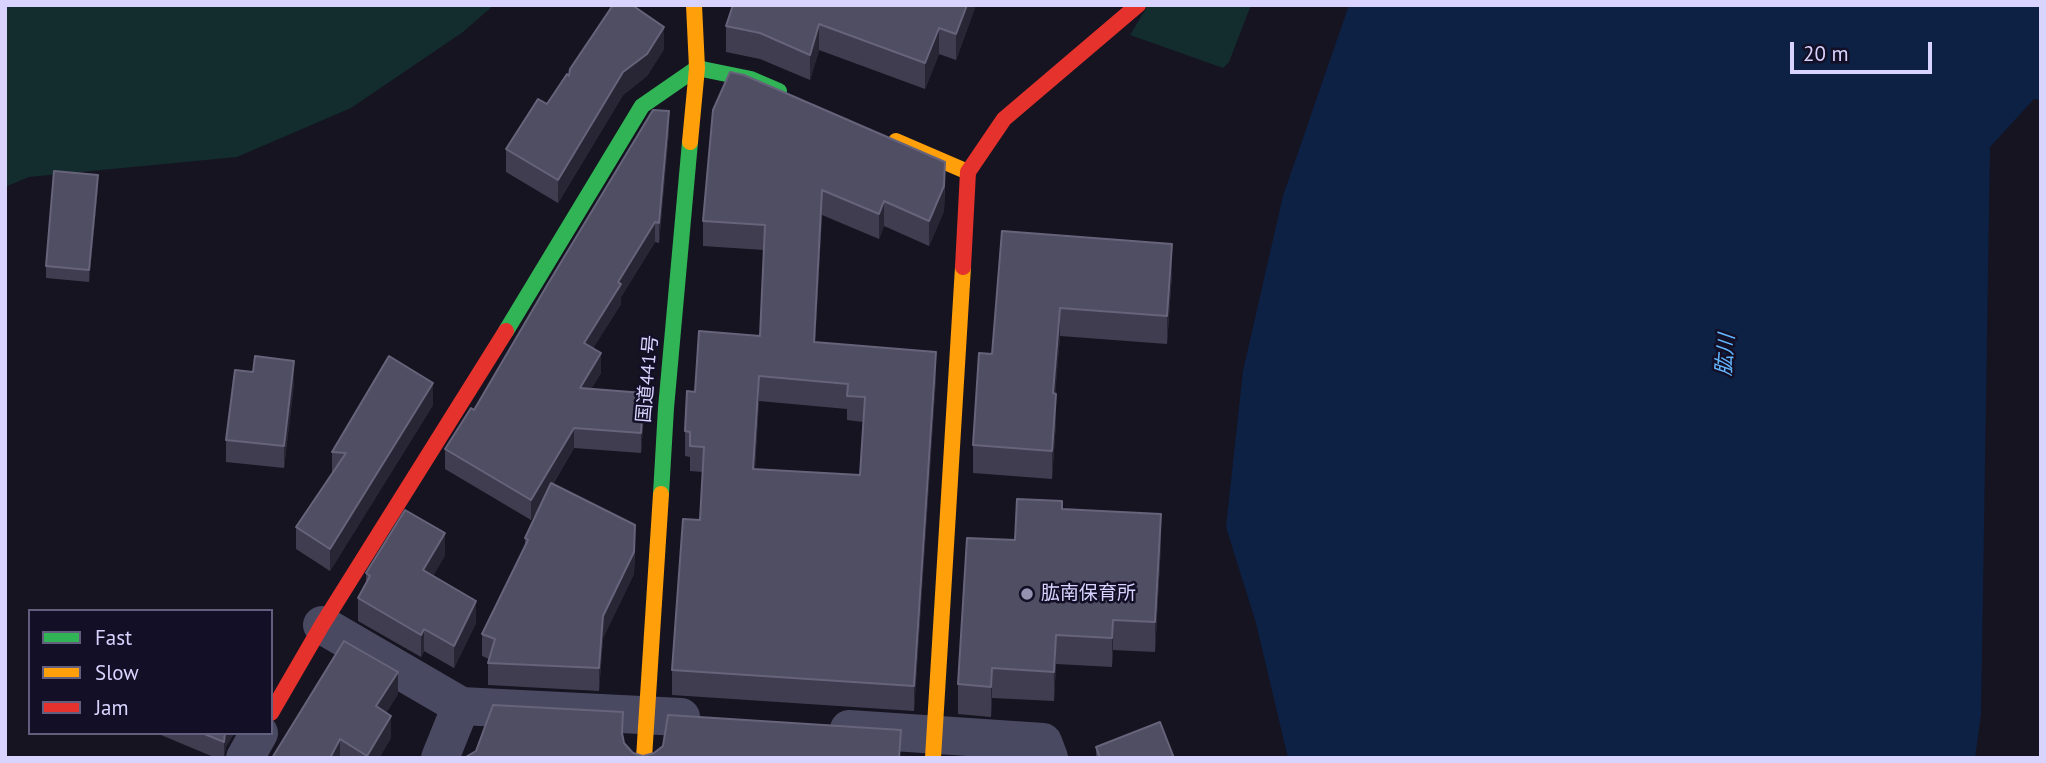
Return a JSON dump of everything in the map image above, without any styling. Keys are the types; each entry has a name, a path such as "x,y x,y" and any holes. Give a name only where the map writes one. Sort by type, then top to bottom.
{"main road":[{"name":"国道441号","path":"643,758 666,408 697,68 694,5"},
{"path":"934,746 968,172 1004,119 1138,5"},
{"path":"273,710 322,625 515,316 642,106 697,68 751,79 789,95"},
{"path":"878,134 968,172"}],"street":[{"path":"322,625 461,706 715,719"},
{"path":"440,758 461,706"},
{"path":"811,726 934,746 1043,742 1049,758"},
{"path":"245,758 259,735"}],"green space":[{"path":"5,5 494,5 463,32 351,108 237,157 29,177 5,187"},
{"path":"1148,5 1251,5 1229,62 1223,68 1130,35"}],"water":[{"name":"肱川","path":"1349,5 2041,5 2041,100 2034,99 1990,147 1981,714 1975,758 1288,758 1256,623 1226,527 1243,371 1283,196"}],"building":[{"path":"613,5 632,5 664,27 647,54 623,72 558,180 506,149 538,99 547,104 567,74 569,76 570,69"},
{"path":"733,5 967,5 956,34 939,28 925,63 819,24 810,55 760,33 726,26"},
{"path":"730,72 744,75 945,162 944,186 929,221 884,201 879,214 822,190 814,342 936,352 914,686 672,670 683,519 700,520 704,447 690,446 690,432 685,431 687,391 695,392 699,331 760,336 765,225 703,221 713,110","holes":["759,376 848,384 847,396 865,397 860,475 753,469"]},
{"path":"653,110 669,111 659,223 655,222 584,343 601,353 580,388 644,393 641,433 574,428 531,500 445,449 471,408 474,410"},
{"path":"54,171 98,175 89,270 46,266"},
{"path":"1002,231 1172,244 1167,316 1060,308 1053,393 1056,394 1052,451 973,445 979,353 992,354"},
{"path":"255,356 294,361 284,446 226,440 235,370 253,372"},
{"path":"389,356 433,383 330,549 296,527 346,453 332,452"},
{"path":"551,483 635,525 634,552 603,616 599,668 488,663 495,639 482,634 528,540 525,538"},
{"path":"1017,499 1062,501 1062,509 1161,514 1155,622 1113,620 1112,638 1056,635 1054,672 992,668 991,687 958,684 967,538 1015,540"},
{"path":"405,510 445,533 423,570 476,601 454,646 424,629 421,635 358,598 370,576 366,573"},
{"path":"344,641 398,672 376,706 391,716 367,756 340,739 330,758 272,758"},
{"path":"493,705 623,712 624,743 633,753 643,756 654,753 663,746 668,715 901,730 899,758 464,758 476,751"},
{"path":"1160,722 1174,758 1100,758 1096,747"},
{"path":"207,735 225,735 224,742"}],"traffic: fast":[{"path":"506,331 642,106 697,68 751,79 779,91"},
{"path":"661,494 690,142"}],"traffic: slow":[{"path":"690,142 697,68 694,5"},
{"path":"896,141 968,172"},
{"path":"933,758 963,267"},
{"path":"644,758 661,494"}],"traffic: jam":[{"path":"963,267 968,172 1004,119 1138,5"},
{"path":"273,710 322,625 506,331"}],"place":[{"name":"肱南保育所","path":"1027,594"}]}
